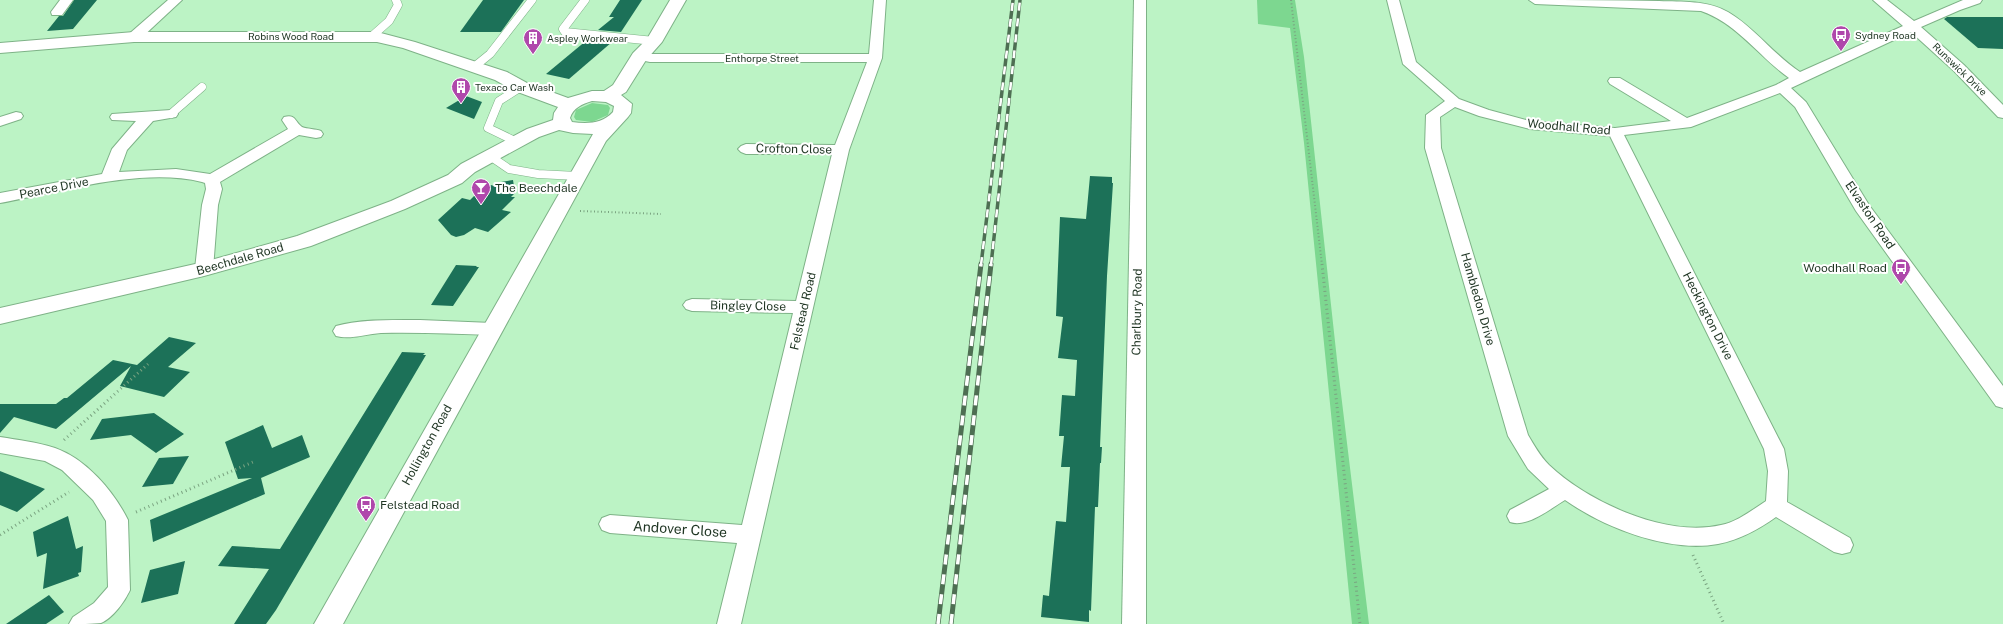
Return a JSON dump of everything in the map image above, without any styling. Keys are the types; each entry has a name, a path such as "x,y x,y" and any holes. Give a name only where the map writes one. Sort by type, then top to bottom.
{"street":[{"path":"134,37 176,0"},
{"path":"602,130 572,128 566,126 563,122 562,113 570,105 592,96 615,100 653,47 678,0"},
{"name":"Felstead Road","path":"728,624 841,150 875,58 880,0"},
{"name":"Charlbury Road","path":"1134,624 1140,0"},
{"path":"1393,0 1410,64 1454,102"},
{"path":"1535,0 1703,8 1722,14 1733,21 1780,65 1799,78"},
{"name":"Runswick Drive","path":"1879,0 1914,26 1960,69 2003,114"},
{"name":"Woodhall Road","path":"1454,102 1484,113 1530,125 1615,132 1686,124 1780,88 1955,7 1976,0"},
{"name":"Robins Wood Road","path":"0,48 134,37 371,37 388,39 501,76 521,87 570,105"},
{"name":"Enthorpe Street","path":"653,47 875,58"},
{"path":"1615,81 1686,124"},
{"name":"Elvaston Road","path":"1780,88 1793,96 1801,105 1862,207 2003,401"},
{"name":"Hollington Road","path":"328,624 602,130 622,113 615,100"},
{"name":"Hambledon Drive","path":"1454,102 1433,115 1433,148 1518,436 1528,454 1542,470 1565,490 1608,515 1641,527 1685,537"},
{"path":"117,117 148,117 171,114"},
{"path":"0,122 16,116"},
{"path":"109,177 120,149 148,117"},
{"name":"Beechdale Road","path":"0,316 204,263 304,240 398,205 455,178 468,168 532,133 563,122"},
{"path":"204,263 210,205 214,189 212,180 293,125 316,134"},
{"name":"Heckington Drive","path":"1615,132 1774,449 1778,461 1779,483 1776,506"},
{"name":"Crofton Close","path":"746,148 841,150"},
{"name":"Pearce Drive","path":"0,198 109,177 133,174 166,174 205,177 212,180"},
{"name":"Beechdale Road","path":"0,303 204,263"},
{"name":"Bingley Close","path":"692,305 804,307"},
{"path":"342,331 373,335 420,326 492,329"},
{"path":"0,445 50,454 69,464 100,494 117,520 118,590 102,610 81,624"},
{"path":"1518,517 1565,490"},
{"path":"1685,537 1718,536 1741,529 1776,506 1842,545"},
{"name":"Andover Close","path":"610,524 750,535"}],"lane":[{"path":"371,37 393,15 398,5 396,0"},
{"path":"474,67 490,54 532,0"},
{"path":"585,0 563,29 566,32 653,47"},
{"path":"171,114 202,87"},
{"path":"517,142 488,128 498,101 521,87"},
{"path":"490,156 509,169 538,174 577,176"}],"path":[{"path":"1291,0 1310,155 1360,624"},
{"path":"577,211 661,214"},
{"path":"50,454 148,364"},
{"path":"117,520 253,462"},
{"path":"0,535 87,481"},
{"path":"1685,537 1724,624"}],"green space":[{"path":"1257,0 1295,0 1304,57 1338,369 1369,624 1352,624 1304,143 1290,28 1258,24"},
{"path":"592,103 608,105 610,108 608,115 592,122 576,120 574,117 576,110"}],"building":[{"path":"74,0 97,0 73,29 47,31 59,16 63,16"},
{"path":"483,0 524,0 501,32 460,32"},
{"path":"620,0 642,0 621,32 598,30 614,17 609,17"},
{"path":"1947,17 2003,17 2003,49 1978,48 1944,19"},
{"path":"587,40 612,42 569,79 546,74"},
{"path":"466,96 482,102 474,119 446,108"},
{"path":"1090,176 1112,177 1113,183 1107,276 1100,447 1102,447 1098,507 1095,507 1091,611 1089,610 1089,622 1041,617 1043,595 1049,596 1056,521 1066,522 1070,467 1061,467 1064,436 1059,436 1062,395 1075,396 1077,360 1058,358 1063,317 1056,316 1060,217 1086,219"},
{"name":"The Beechdale","path":"513,180 515,193 511,197 515,197 502,210 511,212 488,232 475,228 464,235 456,237 451,235 438,220 462,198 470,200 482,188 487,189 491,185 494,186 501,182"},
{"path":"456,265 479,267 453,306 431,305"},
{"path":"169,337 196,343 168,367 190,372 164,397 120,386 131,366 56,429 14,417 0,433 0,404 56,404 64,398 67,398 113,360 137,365"},
{"path":"402,352 425,353 423,355 426,355 276,610 266,624 234,624 269,569 218,566 232,546 280,549"},
{"path":"154,413 184,434 156,453 131,435 90,440 102,419"},
{"path":"263,425 272,448 302,435 310,457 261,478 265,494 153,542 150,520 252,478 238,479 225,442"},
{"path":"189,456 173,484 142,487 159,458"},
{"path":"0,471 45,489 17,512 0,505"},
{"path":"68,516 76,549 83,546 81,572 78,573 79,576 43,589 47,553 37,557 33,532"},
{"path":"185,561 178,594 141,603 150,570"},
{"path":"49,595 64,612 46,624 6,624"}],"railway":[{"path":"981,265 1013,0"},
{"path":"991,265 1020,0"},
{"path":"938,624 981,264"},
{"path":"951,624 991,264"}],"place":[{"name":"Sydney Road","path":"1841,52"},
{"name":"Aspley Workwear","path":"533,55"},
{"name":"Texaco Car Wash","path":"461,104"},
{"name":"The Beechdale","path":"481,205"},
{"name":"Woodhall Road","path":"1901,285"},
{"name":"Felstead Road","path":"366,522"}]}
